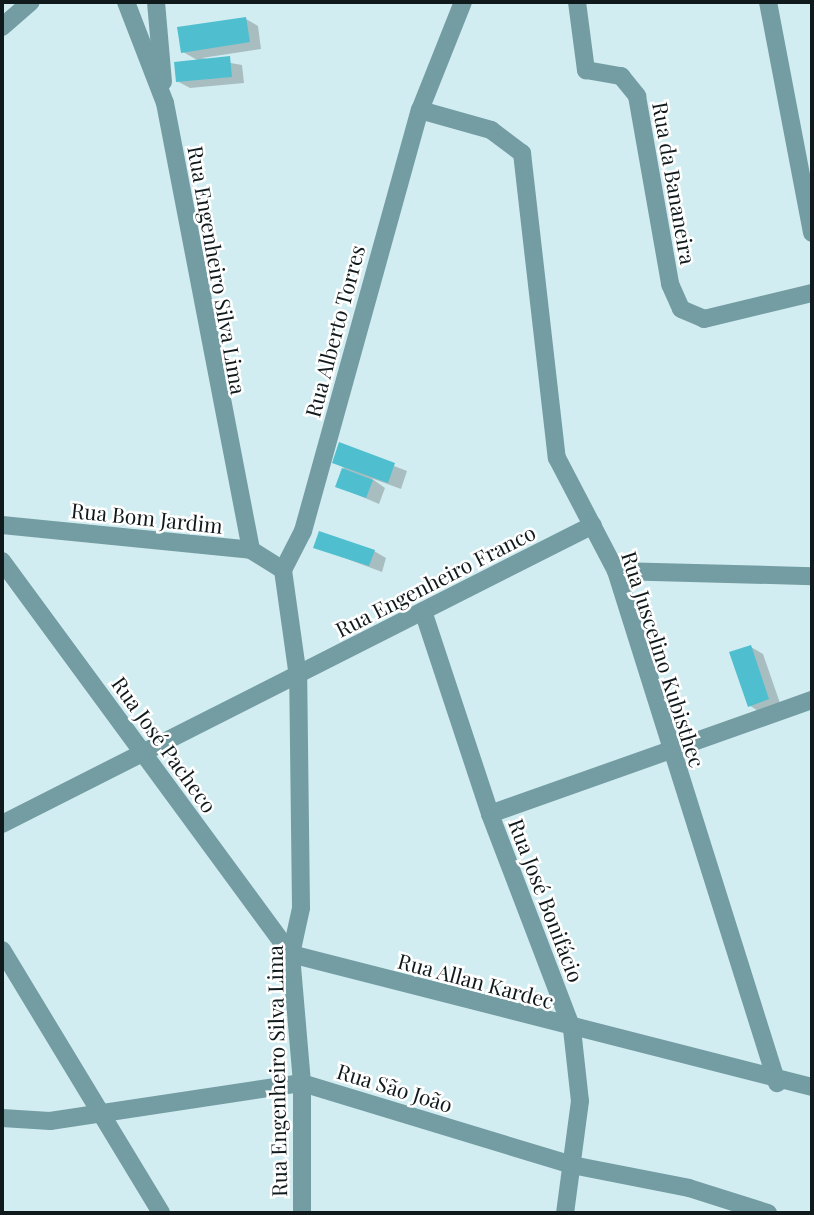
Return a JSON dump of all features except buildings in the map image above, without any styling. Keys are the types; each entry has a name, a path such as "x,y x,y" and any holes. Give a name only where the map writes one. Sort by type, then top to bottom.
{"street":[{"path":"2,27 31,2"},
{"name":"Rua Engenheiro Silva Lima","path":"126,2 165,103 251,550"},
{"path":"156,2 165,103"},
{"name":"Rua Alberto Torres","path":"282,570 303,531 420,110 463,2"},
{"name":"Rua da Bananeira","path":"578,2 586,70 621,76 636,96 670,284 681,309 696,319 812,292"},
{"path":"768,2 812,233"},
{"name":"Rua Juscelino Kubisthec","path":"420,110 491,130 522,153 557,458 576,505 593,525 616,571 667,748 777,1083"},
{"name":"Rua Bom Jardim","path":"2,525 251,550 282,570"},
{"name":"Rua Engenheiro Franco","path":"2,824 146,756 593,525"},
{"name":"Rua José Pacheco","path":"2,561 291,954"},
{"path":"282,570 298,677"},
{"path":"616,571 812,576"},
{"name":"Rua José Bonifácio","path":"423,611 490,814 572,1029 580,1101 565,1213"},
{"name":"Rua Engenheiro Silva Lima","path":"298,677 300,908 291,954 302,1083 302,1213"},
{"path":"490,814 667,748 812,700"},
{"path":"2,950 96,1110 161,1213"},
{"name":"Rua Allan Kardec","path":"291,954 777,1083 812,1087"},
{"name":"Rua São João","path":"2,1118 50,1121 96,1110 302,1083 572,1166 689,1188 768,1213"}]}
